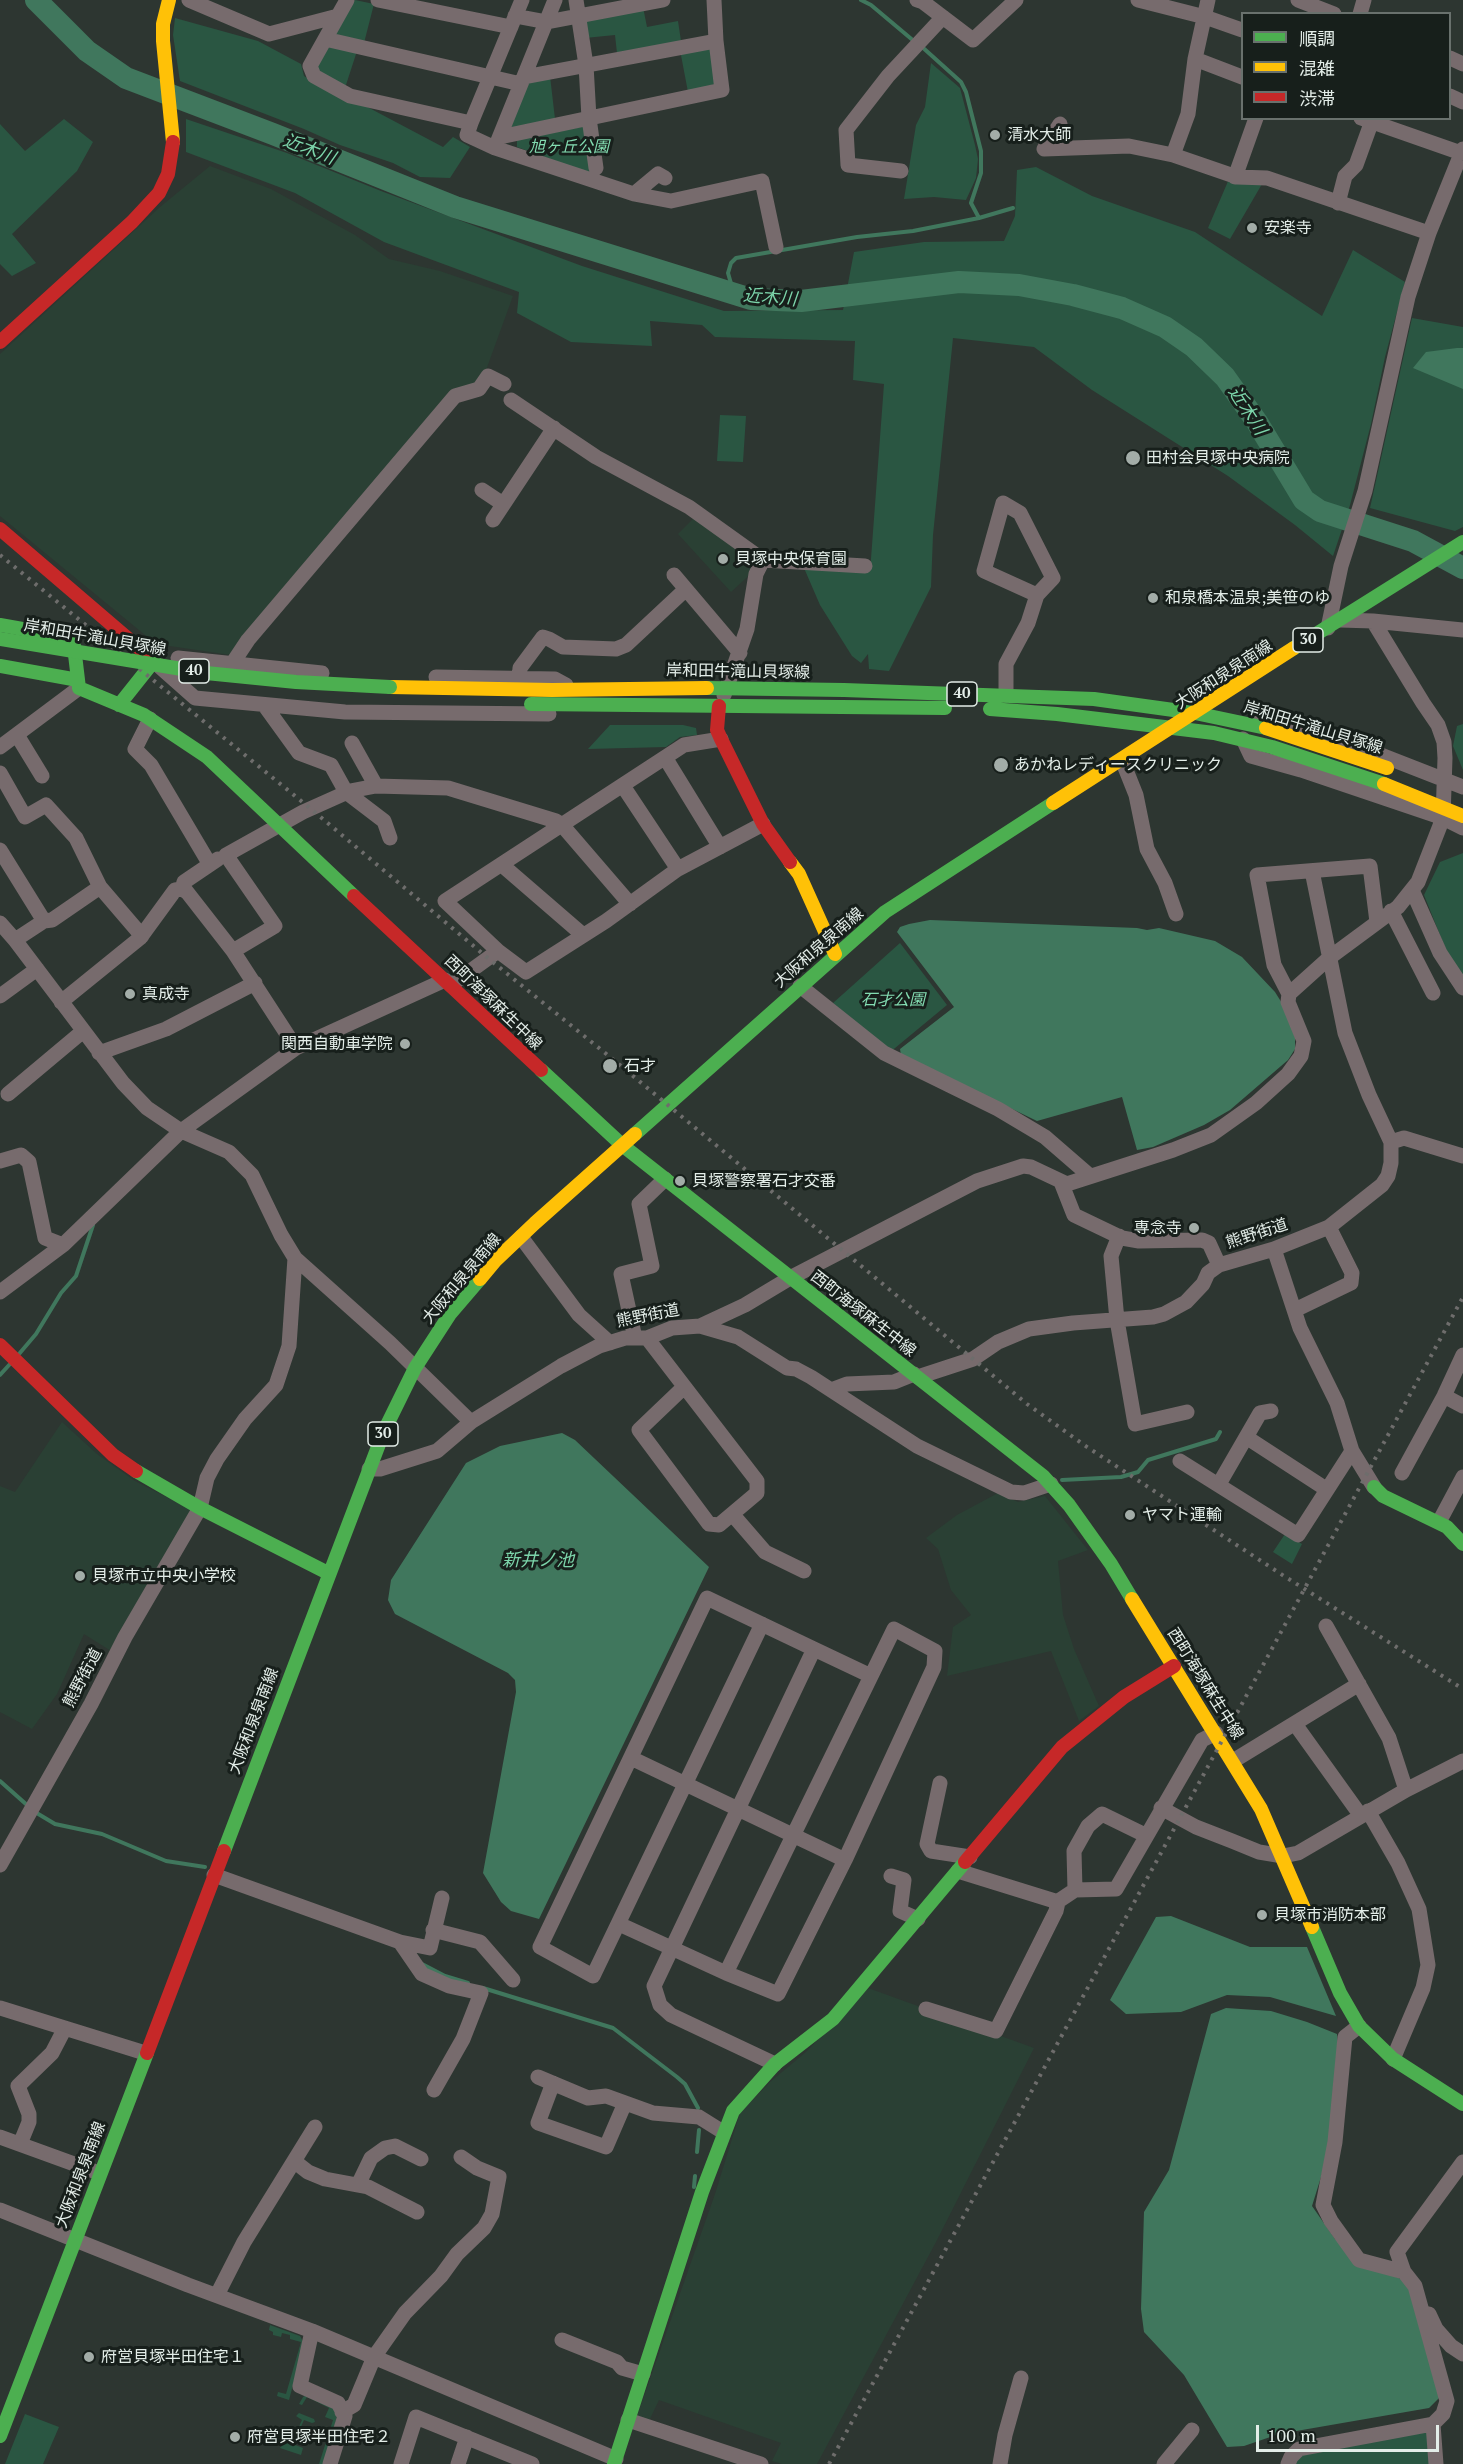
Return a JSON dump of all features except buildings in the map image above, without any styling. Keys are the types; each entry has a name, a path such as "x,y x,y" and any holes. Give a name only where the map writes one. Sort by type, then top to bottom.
{"main road":[{"path":"0,342 146,208 159,193 168,174 173,142 163,41 163,24 169,0"},
{"path":"0,529 150,657 119,705"},
{"name":"大阪和泉泉南線","path":"0,2436 6,2405 74,2238 384,1431 415,1368 466,1294 495,1261 521,1237 835,954 885,912 1463,542"},
{"path":"0,626 73,638 79,684"},
{"name":"岸和田牛滝山貝塚線","path":"0,639 206,673 296,682 390,687 727,689 1094,699 1195,713 1278,731 1387,768 1463,800"},
{"name":"岸和田牛滝山貝塚線","path":"0,654 92,671"},
{"name":"西町海塚麻生中線","path":"0,666 79,684 150,719 207,757 622,1145 1051,1484 1087,1528 1261,1809 1340,1993 1359,2026 1393,2059 1463,2104"},
{"name":"岸和田牛滝山貝塚線","path":"126,676 280,696 388,701 1001,709 1173,727 1243,739 1384,784 1463,816"},
{"path":"719,706 717,730 721,740 763,824 800,874 835,954"},
{"path":"0,1345 113,1455 144,1476 200,1508 328,1573"},
{"path":"1374,1487 1383,1496 1447,1527 1463,1544"},
{"path":"615,2461 723,2132 733,2111 775,2064 833,2019 1062,1747 1124,1697 1174,1666"}],"street":[{"path":"189,0 269,34 338,16"},
{"path":"347,0 310,66 314,76 350,96 471,123"},
{"path":"378,0 513,21 547,22 663,0"},
{"path":"522,0 467,135 497,143 634,194 671,201 762,181 776,247"},
{"path":"497,143 555,0"},
{"path":"576,0 586,65 589,118 596,168"},
{"path":"497,143 589,118 722,90 714,0"},
{"path":"917,0 923,2 973,40 1016,0"},
{"path":"1138,0 1205,17 1241,30"},
{"path":"1173,155 1188,114 1195,59 1208,0"},
{"path":"1298,0 1329,12"},
{"path":"901,171 848,165 846,130 888,76 943,17"},
{"path":"325,39 490,76 523,81 586,65 717,40"},
{"path":"1195,59 1241,77"},
{"path":"1235,177 1255,120"},
{"path":"1338,203 1344,176 1356,165 1369,120 1462,151 1429,234 1408,297 1365,491 1336,587 1334,624 1373,621 1463,630"},
{"path":"1060,124 1044,149 1130,146 1173,155 1235,177 1267,178 1429,234"},
{"path":"634,194 658,174 665,177"},
{"path":"220,701 228,664 455,396 479,388 488,376 504,384"},
{"path":"517,407 607,463 689,507 763,560 866,566"},
{"path":"493,520 526,456 554,428"},
{"path":"483,490 503,504"},
{"path":"1006,695 1006,664 1028,623 1037,595 1053,578 1020,513 1004,503 984,571 1037,595"},
{"path":"719,706 740,653 747,629 756,574 763,560"},
{"path":"674,575 740,653"},
{"path":"519,678 520,668 543,637 562,647 616,649 626,645 686,589"},
{"path":"1289,994 1329,957 1391,911 1419,882 1443,818 1444,742 1438,725 1373,621"},
{"path":"150,657 321,673 555,679 572,689"},
{"path":"150,657 195,698 265,706 400,714 505,715 540,715 669,706"},
{"path":"0,747 79,684"},
{"path":"265,706 298,753 331,765 346,792 375,822 384,821 390,838"},
{"path":"1243,723 1262,716 1322,732 1445,778 1463,787"},
{"path":"150,719 135,749 151,765 209,863"},
{"path":"16,735 42,776"},
{"path":"1243,739 1251,756 1301,770 1443,818 1463,828"},
{"path":"721,740 684,745 666,759 445,901 498,951 526,972 630,904 678,869 763,824"},
{"path":"352,743 376,786"},
{"path":"666,759 720,847"},
{"path":"1122,760 1136,795 1147,849 1165,883 1176,914"},
{"path":"0,773 25,817 46,805 76,838 100,887 142,936"},
{"path":"182,889 184,882 209,863 346,792 376,786 454,789 556,821 562,825 630,904"},
{"path":"623,786 678,869"},
{"path":"0,850 44,921"},
{"path":"226,855 274,926 233,951"},
{"path":"502,865 583,935"},
{"path":"700,1326 745,1305 790,1278 977,1181 1023,1166 1031,1167 1067,1184 1173,1150 1211,1135 1256,1103 1288,1074 1301,1056 1304,1041 1288,1002 1289,994 1274,965 1257,875 1370,866 1377,922"},
{"name":"熊野街道","path":"369,1469 380,1469 437,1451 471,1422 561,1366 625,1338 641,1338 672,1328 700,1326 738,1337 787,1368 804,1373 831,1390 847,1384 894,1382 973,1359 999,1341 1029,1329 1153,1317 1177,1309 1203,1284 1208,1273 1219,1265 1274,1249 1329,1227 1382,1185 1388,1176 1391,1163 1391,1142 1345,1033 1312,871"},
{"path":"15,940 44,921 52,920 100,887"},
{"path":"61,1002 142,936 175,890 182,889 187,891 233,951 296,1048"},
{"path":"1412,890 1440,953 1463,988"},
{"path":"1391,911 1433,993"},
{"path":"0,924 15,940 82,1032 123,1083 147,1108 181,1131 229,1152 252,1175 281,1235 295,1258 343,1299 471,1422"},
{"path":"0,1292 63,1245 181,1131 296,1048 448,983 498,951"},
{"path":"0,996 37,969"},
{"path":"99,1053 166,1029 255,983"},
{"path":"800,986 884,1053 998,1109 1045,1137 1090,1176"},
{"path":"8,1094 82,1032"},
{"path":"1391,1142 1404,1138 1463,1156"},
{"path":"0,1161 21,1155 29,1162 45,1238 63,1245"},
{"path":"665,1179 639,1204 652,1266 621,1275 641,1338 684,1387 757,1481 757,1493 719,1525 709,1524 639,1430 684,1387"},
{"path":"1061,1182 1074,1215 1119,1236 1139,1241 1202,1240 1209,1243 1219,1265"},
{"path":"1295,1310 1351,1283 1352,1273 1329,1227"},
{"path":"1119,1236 1111,1256 1117,1320 1135,1424 1187,1412"},
{"path":"521,1237 579,1315 610,1343"},
{"path":"1274,1249 1300,1328 1337,1403 1352,1451 1374,1487"},
{"name":"熊野街道","path":"0,1865 91,1704 125,1637 200,1508 207,1478 217,1459 245,1419 276,1384 289,1346 295,1258"},
{"path":"1402,1473 1444,1396 1463,1355"},
{"path":"831,1390 917,1446 1011,1492 1024,1493 1051,1484"},
{"path":"1444,1396 1463,1406"},
{"path":"1219,1484 1260,1413 1271,1411"},
{"path":"1246,1437 1326,1489"},
{"path":"1180,1461 1298,1535 1352,1451"},
{"path":"1439,1522 1463,1477"},
{"path":"733,1515 765,1552 804,1571"},
{"path":"762,1624 593,1976 540,1947 707,1598 814,1648 871,1676"},
{"path":"1326,1626 1389,1738 1406,1790"},
{"path":"619,1924 726,1973 777,1994 844,1860 934,1667 935,1651 894,1629 726,1973"},
{"path":"775,2064 671,2015 660,2006 654,1986 814,1648"},
{"path":"1233,1761 1359,1684"},
{"path":"1294,1724 1364,1813 1398,1863 1419,1909 1428,1965 1423,1988 1393,2059"},
{"path":"926,2009 996,2031 1056,1911 1057,1902 1075,1890 1116,1889 1145,1835 1202,1740 1216,1733"},
{"path":"631,1758 794,1834 844,1860"},
{"path":"1161,1808 1196,1827 1259,1851 1283,1856 1298,1853 1364,1813 1463,1761"},
{"path":"940,1783 927,1844 931,1851 970,1857"},
{"path":"1075,1890 1074,1851 1088,1826 1102,1814 1145,1835"},
{"path":"958,1871 1057,1902"},
{"path":"214,1875 400,1942 430,1948 442,1898"},
{"path":"891,1876 904,1880 900,1911 918,1919"},
{"path":"434,1930 480,1942 513,1980"},
{"path":"400,1942 422,1974 449,1986 481,1994 463,2039 434,2090"},
{"path":"0,2008 145,2053"},
{"path":"1359,2026 1345,2037 1335,2142 1323,2205 1331,2221 1359,2260 1404,2272"},
{"path":"20,2144 29,2114 18,2086 52,2054 65,2028"},
{"path":"538,2077 588,2098 606,2096 653,2113 699,2117 723,2132"},
{"path":"553,2083 538,2122 606,2147 625,2103"},
{"path":"217,2295 244,2242 315,2127"},
{"path":"0,2137 99,2173"},
{"path":"357,2185 371,2158 385,2148 395,2146 421,2159"},
{"path":"342,2412 354,2405 374,2357 405,2313 441,2276 457,2254 484,2228 492,2214 499,2177 477,2168 461,2157"},
{"path":"294,2161 308,2172 325,2180 368,2187 417,2212"},
{"path":"1463,2162 1397,2252 1404,2272 1415,2286 1436,2329 1451,2346 1463,2354"},
{"path":"0,2210 312,2331 615,2461"},
{"path":"1288,2464 1299,2449 1433,2424 1443,2414 1447,2401 1415,2286"},
{"path":"312,2331 300,2386 338,2403 345,2416 330,2464"},
{"path":"562,2340 617,2362 621,2367 643,2374"},
{"path":"1000,2464 1005,2435 1021,2378"},
{"path":"400,2464 416,2416 532,2464"},
{"path":"628,2420 761,2464"},
{"path":"1433,2424 1436,2464"},
{"path":"1164,2464 1192,2430"},
{"path":"458,2464 467,2438"}],"shaded area":[{"path":"210,166 271,189 355,235 389,259 440,271 513,296 481,384 456,391 231,655 156,644 0,516 0,354 160,207"},
{"path":"695,517 756,564 757,568 731,592 678,534"},
{"name":"貝塚市立中央小学校","path":"62,1422 97,1454 135,1481 188,1508 195,1518 116,1654 84,1634 57,1694 32,1729 0,1712 0,1486 15,1492"},
{"path":"998,1493 1018,1502 1045,1496 1088,1550 1058,1561 1063,1615 1074,1649 1099,1706 1079,1721 1051,1651 947,1676 953,1627 971,1615 951,1590 938,1549 926,1538 957,1515"},
{"path":"868,1988 1034,2048 936,2242 817,2464 782,2464 772,2461 781,2443 659,2400 649,2421 637,2416 715,2194 740,2113 770,2082 806,2052"}],"green space":[{"path":"355,0 374,4 364,43 331,37 352,2"},
{"path":"643,7 647,27 678,21 681,41 617,53 615,35 585,38 582,19"},
{"path":"175,18 258,41 301,64 304,76 344,100 358,102 443,147 453,137 470,147 450,178 420,177 393,163 340,145 180,81 173,35"},
{"path":"328,47 357,51 345,88 315,68"},
{"path":"712,48 715,84 688,92 680,50"},
{"path":"931,63 960,88 975,145 978,159 976,178 966,200 934,197 904,199 916,125 925,107"},
{"path":"550,76 555,119 510,130 528,80"},
{"path":"64,119 93,142 77,171 12,234 36,263 12,276 0,264 0,124 25,151"},
{"path":"186,119 287,153 381,191 582,266 724,311 843,310 854,252 924,242 1004,241 1015,216 1017,170 1036,167 1092,196 1195,232 1322,316 1353,250 1405,282 1350,505 1333,556 1228,476 1092,390 1034,347 953,338 933,535 931,587 889,671 869,669 868,654 861,663 852,656 820,605 804,568 870,572 884,384 853,380 855,341 715,337 702,325 650,321 652,346 571,342 517,313 519,292 384,242 295,193 186,152"},
{"name":"旭ヶ丘公園","path":"585,126 593,175 517,147 517,139"},
{"path":"1229,179 1262,184 1230,239 1208,228"},
{"path":"1412,318 1463,327 1463,527 1455,531 1370,508"},
{"path":"720,415 746,416 743,462 717,461"},
{"path":"1463,724 1463,770 1453,746 1457,726"},
{"path":"610,725 683,725 696,728 697,735 680,737 666,747 588,749"},
{"path":"1463,853 1463,976 1446,950 1424,895 1440,862"},
{"name":"石才公園","path":"900,943 947,1005 889,1053 833,1003"},
{"path":"1285,1534 1302,1544 1292,1564 1273,1552"},
{"path":"270,2325 300,2336 304,2343 289,2400 277,2396 278,2392 286,2394 301,2342 290,2339 290,2335 282,2333 281,2337 273,2335 273,2332 269,2330"},
{"path":"308,2394 335,2407 338,2413 324,2464 319,2464 333,2420 325,2417 329,2408 307,2397 302,2405 299,2404"},
{"path":"299,2413 314,2419 315,2422 304,2420 293,2444 303,2448 301,2455 280,2448 286,2438 293,2440 302,2420 296,2416"},
{"path":"25,2414 59,2427 43,2464 5,2464"},
{"path":"1428,2430 1431,2464 1293,2464 1298,2457 1321,2449"}],"water":[{"path":"1463,348 1463,389 1413,368 1426,352"},
{"path":"930,920 1147,930 1159,928 1215,941 1242,957 1275,992 1290,1016 1295,1049 1288,1060 1230,1110 1204,1125 1153,1147 1137,1150 1122,1097 1037,1121 901,1055 900,1049 954,1007 897,932 900,927"},
{"name":"新井ノ池","path":"562,1433 575,1440 709,1567 539,1919 511,1911 501,1902 483,1873 516,1692 515,1680 508,1673 395,1614 388,1600 391,1580 466,1463 500,1446"},
{"path":"1171,1916 1250,1947 1307,1947 1336,2016 1270,1997 1227,1995 1181,2012 1126,2014 1110,2000 1156,1917"},
{"path":"1226,2008 1271,2011 1337,2034 1339,2058 1330,2148 1312,2206 1335,2239 1403,2280 1412,2292 1440,2397 1429,2408 1279,2434 1244,2446 1227,2447 1184,2375 1144,2332 1141,2309 1144,2212 1169,2170 1211,2014"}],"waterway":[{"name":"近木川","path":"36,0 87,51 126,78 455,207 751,299 801,301 959,282 1019,285 1073,295 1122,308 1165,327 1194,347 1225,377 1257,422 1304,500 1320,511 1413,541 1463,568"},
{"path":"861,0 871,5 915,42"},
{"path":"921,46 961,82 966,92 981,151 981,173 971,203 979,218"},
{"path":"734,294 728,273 731,263 736,258 857,237 913,231 979,218 1013,208"},
{"path":"19,1354 36,1334 61,1293 76,1276 93,1225"},
{"path":"0,1375 10,1364"},
{"path":"1062,1480 1121,1477 1138,1472 1148,1460 1216,1439 1220,1432"},
{"path":"0,1781 27,1805"},
{"path":"35,1812 55,1824 102,1834 166,1861 205,1867"},
{"path":"422,1964 445,1976 468,1983"},
{"path":"483,1988 613,2028 685,2084 698,2108"},
{"path":"697,2152 699,2130"},
{"path":"694,2187 695,2176"}],"railway":[{"path":"0,555 311,809 1027,1404 1084,1445 1284,1576 1463,1689"},
{"path":"829,2464 1463,1297"}],"traffic: fast":[{"path":"1294,648 1463,542"},
{"path":"0,625 73,638 79,688 144,715 207,757 354,896"},
{"path":"0,639 206,673 296,682 390,687"},
{"path":"119,705 154,661"},
{"path":"0,666 78,680"},
{"path":"707,688 844,690 1094,699 1195,713 1266,728"},
{"path":"531,704 945,708"},
{"path":"990,709 1057,714 1214,733 1272,747 1384,784"},
{"path":"635,1134 885,912 1053,803"},
{"path":"541,1070 622,1145 1043,1476 1069,1505 1111,1564 1132,1599"},
{"path":"224,1851 384,1431 415,1368 450,1314 480,1279"},
{"path":"136,1471 200,1508 328,1573"},
{"path":"1374,1487 1383,1496 1447,1527 1463,1544"},
{"path":"614,2464 702,2192 733,2111 775,2064 833,2019 965,1862"},
{"path":"1312,1927 1340,1993 1359,2026 1393,2059 1463,2104"},
{"path":"0,2436 147,2053"}],"traffic: slow":[{"path":"169,0 163,24 163,41 173,142"},
{"path":"1053,803 1294,648"},
{"path":"390,687 552,690 707,688"},
{"path":"1266,728 1387,768"},
{"path":"1384,784 1463,816"},
{"path":"790,862 799,874 835,954"},
{"path":"480,1279 495,1261 535,1223 635,1134"},
{"path":"1132,1599 1261,1809 1312,1927"}],"traffic: jam":[{"path":"0,342 132,222 159,193 168,174 173,142"},
{"path":"0,529 146,654"},
{"path":"719,706 717,730 721,739 763,824 790,862"},
{"path":"354,896 541,1070"},
{"path":"0,1345 113,1455 136,1471"},
{"path":"965,1862 1062,1747 1124,1697 1174,1666"},
{"path":"147,2053 224,1851"}],"place":[{"name":"清水大師","path":"995,135"},
{"name":"安楽寺","path":"1252,228"},
{"name":"田村会貝塚中央病院","path":"1133,458"},
{"name":"貝塚中央保育園","path":"723,559"},
{"name":"和泉橋本温泉;美笹のゆ","path":"1153,598"},
{"name":"あかねレディースクリニック","path":"1001,765"},
{"name":"真成寺","path":"130,994"},
{"name":"関西自動車学院","path":"405,1044"},
{"name":"石才","path":"610,1066"},
{"name":"貝塚警察署石才交番","path":"680,1181"},
{"name":"専念寺","path":"1194,1228"},
{"name":"ヤマト運輸","path":"1130,1515"},
{"name":"貝塚市立中央小学校","path":"80,1576"},
{"name":"貝塚市消防本部","path":"1262,1915"},
{"name":"府営貝塚半田住宅１","path":"89,2357"},
{"name":"府営貝塚半田住宅２","path":"235,2437"}]}
